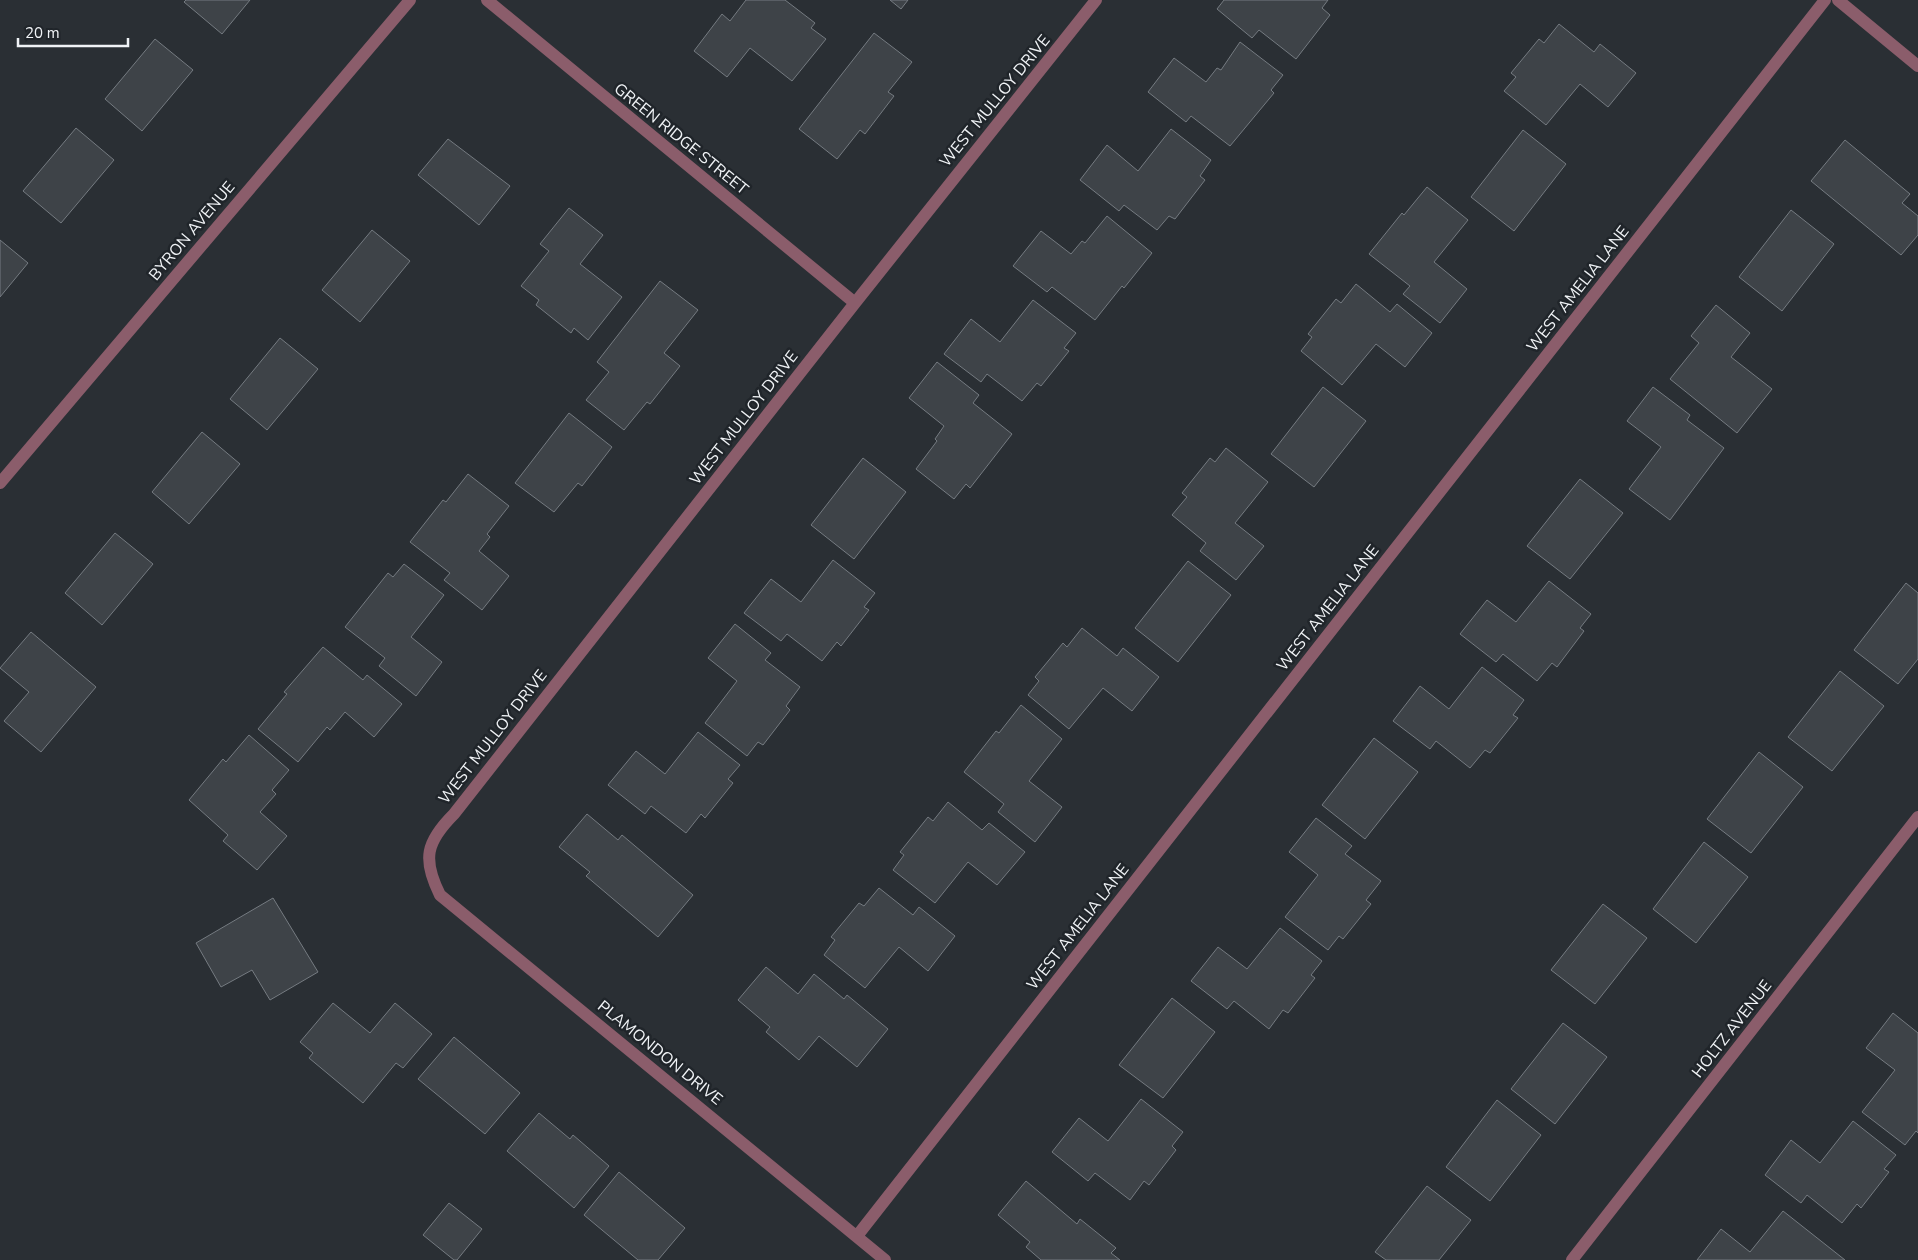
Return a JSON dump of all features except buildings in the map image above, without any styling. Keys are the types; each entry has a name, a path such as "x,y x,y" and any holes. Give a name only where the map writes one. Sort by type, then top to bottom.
{"street":[{"name":"BYRON AVENUE","path":"0,483 410,0"},
{"name":"GREEN RIDGE STREET","path":"486,0 855,303"},
{"name":"WEST MULLOY DRIVE","path":"428,862 432,842 443,824 454,814 855,303 1096,0"},
{"name":"WEST AMELIA LANE","path":"857,1236 1825,0"},
{"path":"1838,0 1918,66"},
{"name":"HOLTZ AVENUE","path":"1572,1260 1918,817"},
{"name":"PLAMONDON DRIVE","path":"428,862 432,878 440,895 885,1260"}]}
